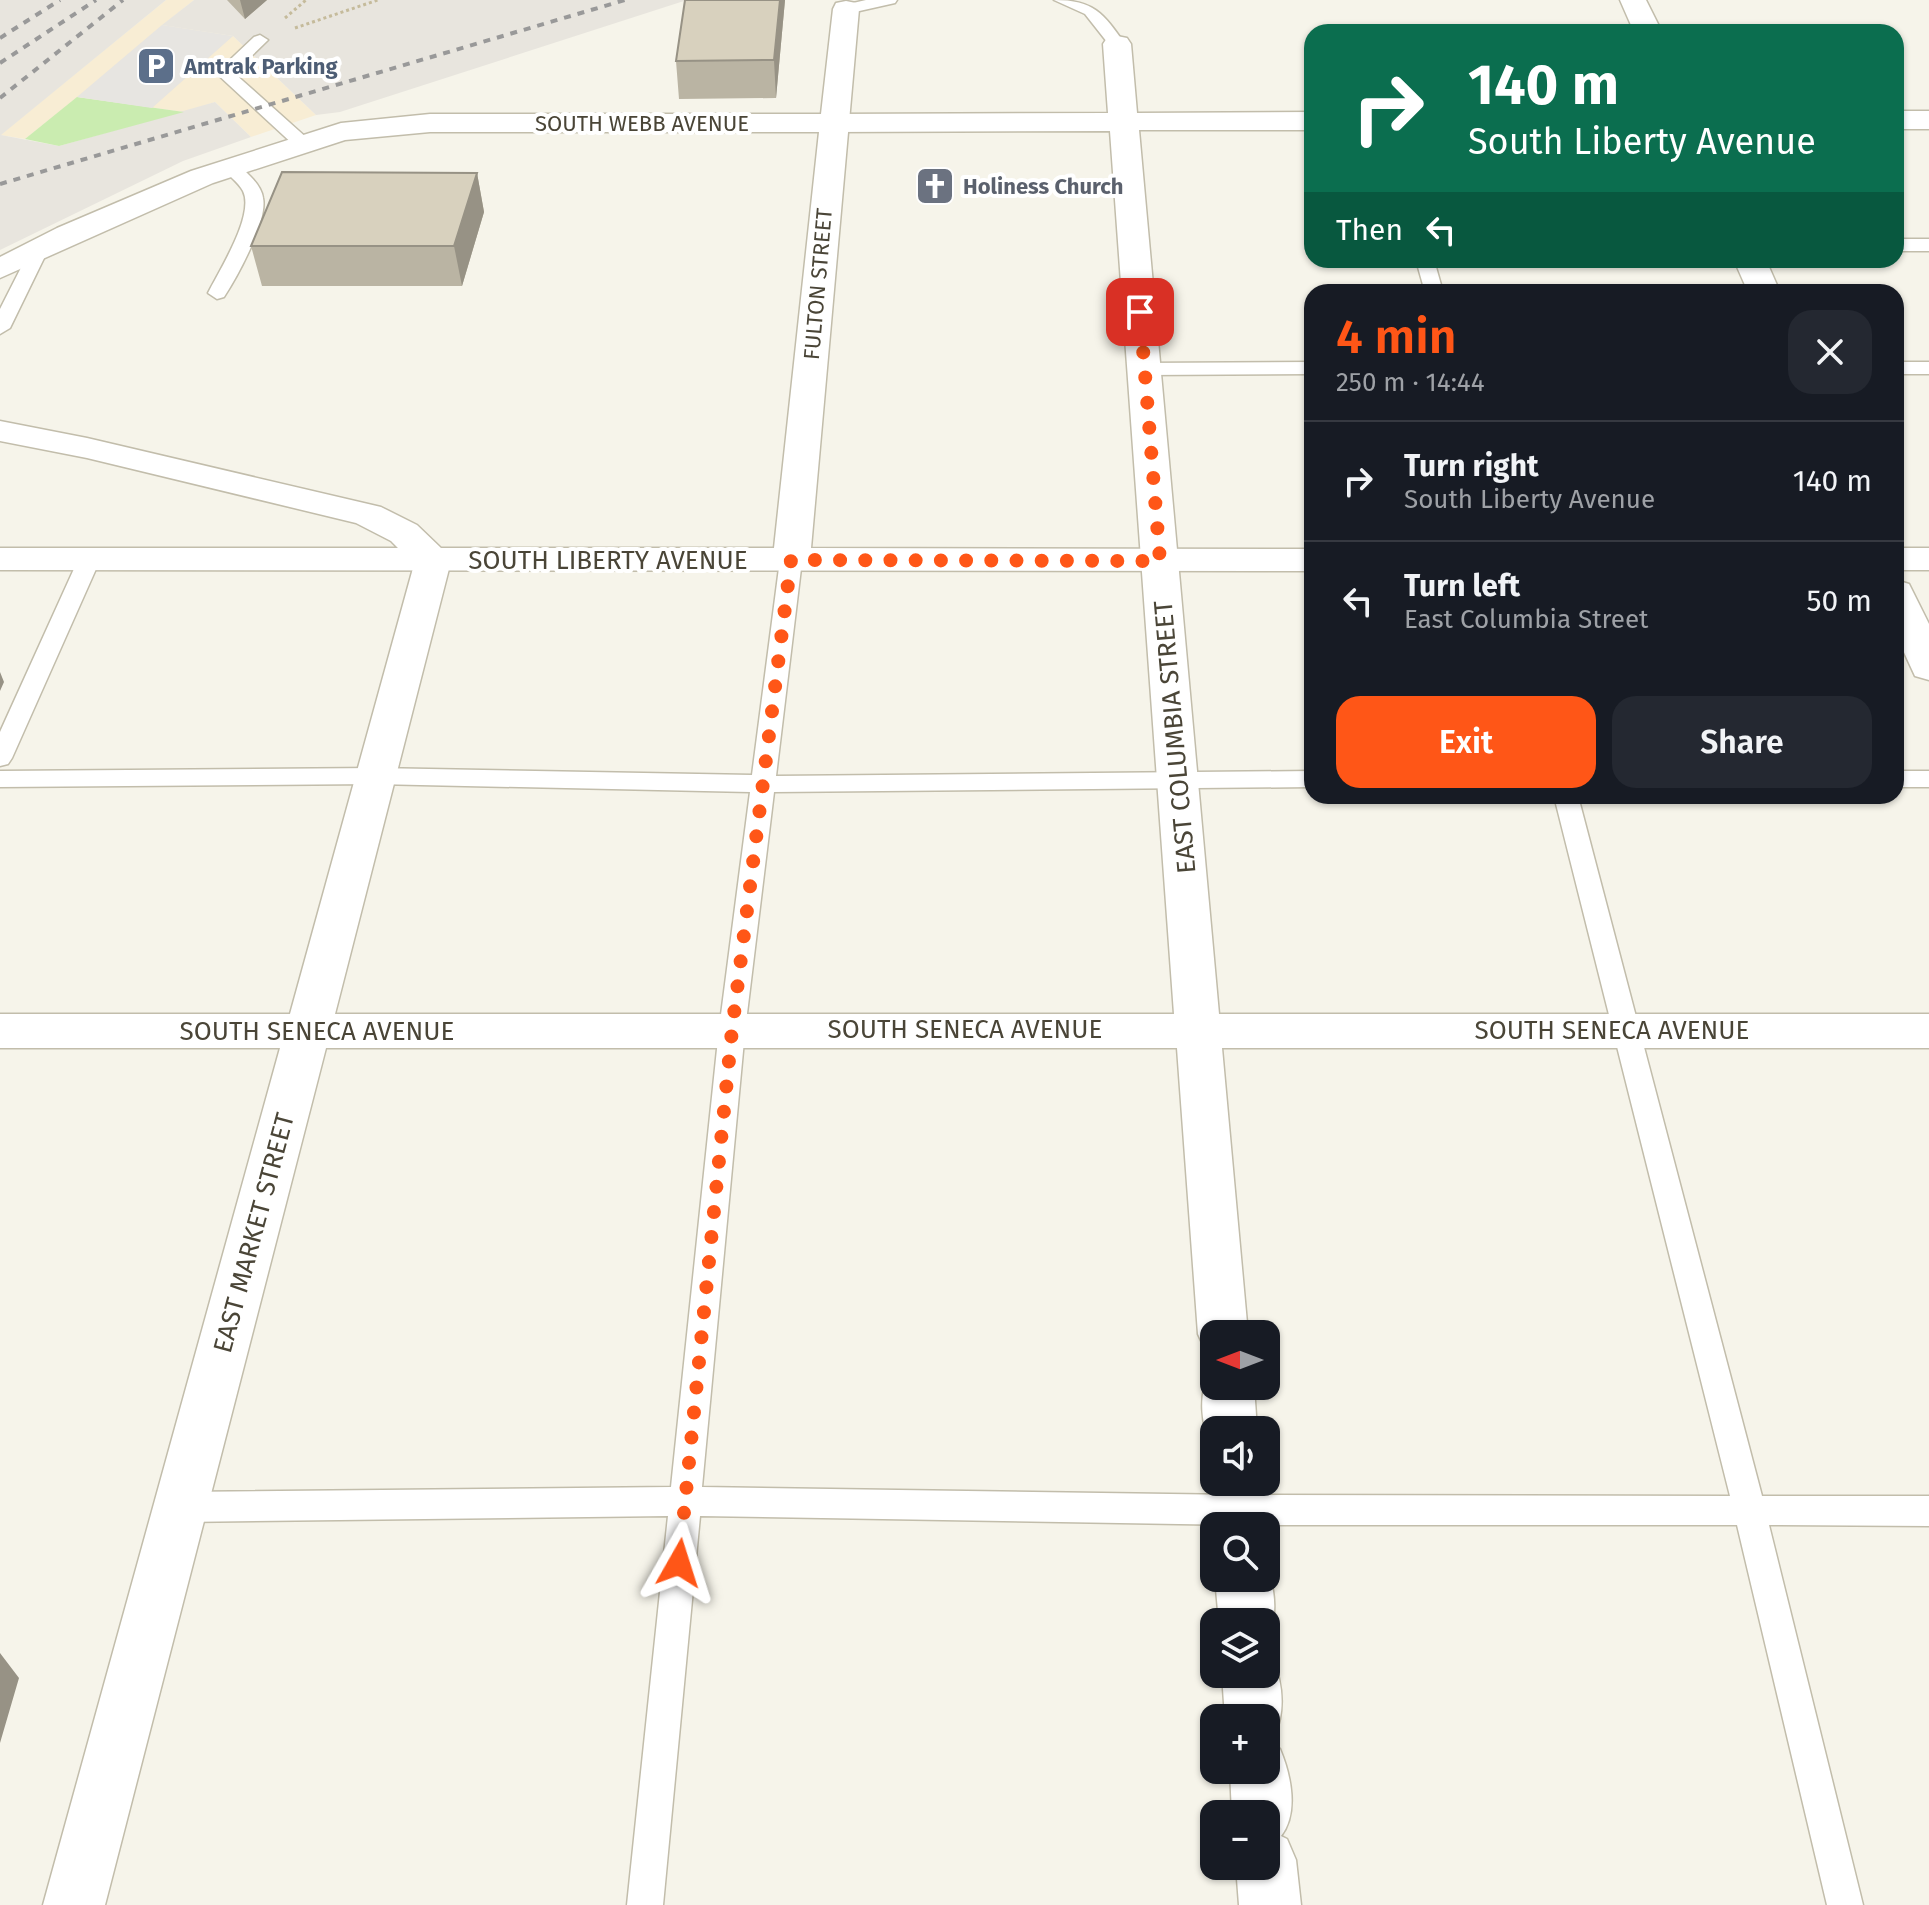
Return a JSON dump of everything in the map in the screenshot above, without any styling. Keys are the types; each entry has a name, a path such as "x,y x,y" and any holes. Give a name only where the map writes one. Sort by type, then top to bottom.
{"street":[{"path":"1633,0 1644,24"},
{"name":"FULTON STREET","path":"791,560 846,9"},
{"name":"EAST COLUMBIA STREET","path":"1117,44 1222,1320"},
{"path":"1904,120 1929,120"},
{"name":"SOUTH WEBB AVENUE","path":"0,269 148,199 230,167 302,143 371,127 430,123 1304,121"},
{"path":"0,431 87,448 368,515 404,533 433,561"},
{"name":"SOUTH LIBERTY AVENUE","path":"0,559 1304,560"},
{"path":"1904,559 1929,559"},
{"name":"EAST MARKET STREET","path":"74,1905 433,561"},
{"path":"1904,610 1929,667"},
{"name":"SOUTH SENECA AVENUE","path":"0,1031 1929,1031"},
{"path":"1268,1880 1270,1905"}],"lane":[{"path":"846,9 889,0"},
{"path":"1062,0 1091,11 1117,44"},
{"path":"260,40 224,73 302,143"},
{"path":"217,293 241,245 255,203 250,187 230,167"},
{"path":"1904,245 1929,245"},
{"path":"0,328 39,250"},
{"path":"1145,369 1304,368"},
{"path":"1904,368 1929,368"},
{"path":"0,758 89,560"},
{"path":"645,1905 732,1030 791,560"},
{"path":"0,779 375,776 763,784 1304,779"},
{"path":"1904,779 1929,779"},
{"path":"1568,804 1845,1905"},
{"path":"181,1507 685,1501 1929,1511"}],"path":[{"path":"260,40 378,0"}],"shaded area":[{"path":"0,0 166,0 1,135 59,146 215,102 251,137 183,161 0,250"},
{"path":"166,0 194,0 163,25 233,36 316,115 251,137 215,102 184,112 78,97 25,139 0,135"},
{"path":"194,0 687,0 340,112 316,115 233,36 162,25"},
{"name":"Amtrak Parking","path":"162,25 233,36 152,108 77,97"}],"green space":[{"path":"77,97 184,112 59,146 25,139"}],"building":[{"path":"685,0 780,0 774,60 676,61"},
{"path":"282,172 477,173 454,246 251,246"}],"railway":[{"path":"0,38 60,0"},
{"path":"0,63 96,0"},
{"path":"0,98 123,0"},
{"path":"0,184 625,0"}],"place":[{"name":"Amtrak Parking","path":"156,66"},
{"name":"Holiness Church","path":"935,186"}],"route":[{"path":"679,1563 732,1030 791,560 1160,561 1140,312"}]}
